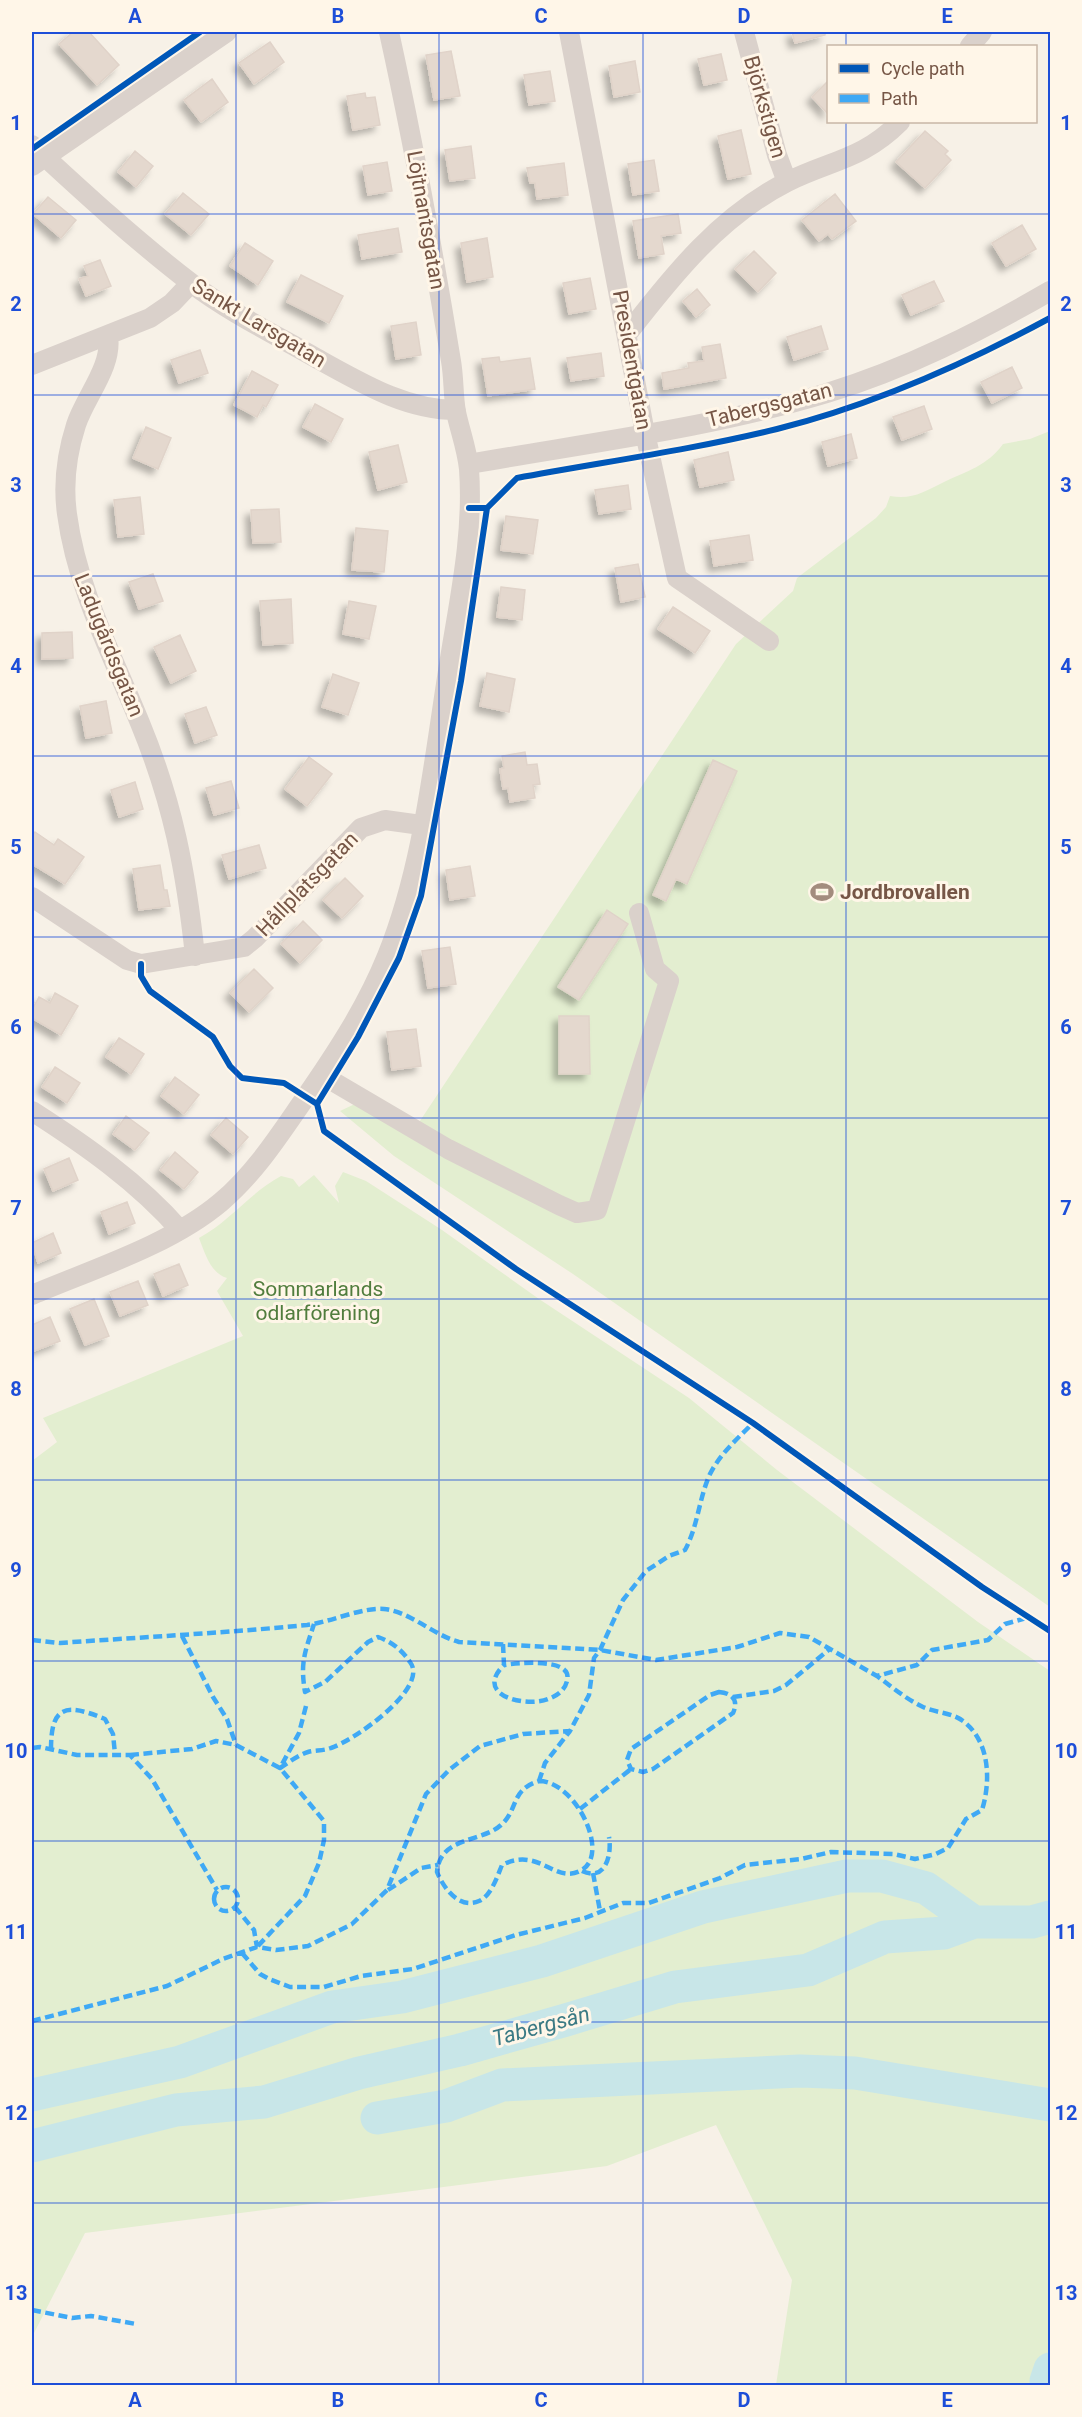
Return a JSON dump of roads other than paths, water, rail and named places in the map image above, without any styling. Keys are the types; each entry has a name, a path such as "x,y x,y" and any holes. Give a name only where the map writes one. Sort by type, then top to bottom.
{"street":[{"path":"36,156 227,32"},
{"name":"Löjtnantsgatan","path":"32,1295 180,1230 219,1203 264,1158 322,1075 361,1012 387,955 410,881 422,825 468,540 469,464 456,410 452,367 413,143 389,32"},
{"name":"Presidentgatan","path":"569,32 645,433 677,578 769,641"},
{"name":"Björkstigen","path":"744,32 777,155 787,182"},
{"path":"971,45 982,32"},
{"path":"627,333 666,283 713,235 746,208 787,182 865,150 899,123"},
{"name":"Sankt Larsgatan","path":"36,156 191,283 227,308 352,378 406,402 433,410 456,410"},
{"path":"32,365 150,318 172,303 191,283"},
{"name":"Tabergsgatan","path":"469,464 762,410 828,392 904,365 953,343 1050,291"},
{"name":"Ladugårdsgatan","path":"108,336 103,366 77,424 68,455 67,513 86,601 141,725 167,799 186,879 195,956"},
{"name":"Hållplatsgatan","path":"32,897 127,960 150,964 195,956 244,946 255,938 361,828 385,820 422,825"},
{"path":"322,1075 448,1149 560,1205 577,1213 597,1210 669,981 655,969 639,913"},
{"path":"32,1111 86,1148 153,1199 180,1230"}],"waterway":[{"path":"32,2095 180,2062 332,2007 402,1997 542,1961 703,1907 847,1876 882,1876 926,1888 974,1922"},
{"name":"Tabergsån","path":"32,2146 176,2110 264,2102 359,2073 460,2050 675,1987 808,1970 885,1937 944,1933 974,1922 1032,1922 1050,1917"},
{"path":"377,2118 446,2106 502,2085 800,2071 855,2073 1050,2105"},
{"path":"1046,2381 1050,2369"}],"place":[{"name":"Jordbrovallen","path":"822,892"}],"park label":[{"name":"Sommarlands odlarförening","path":"318,1301"}]}
